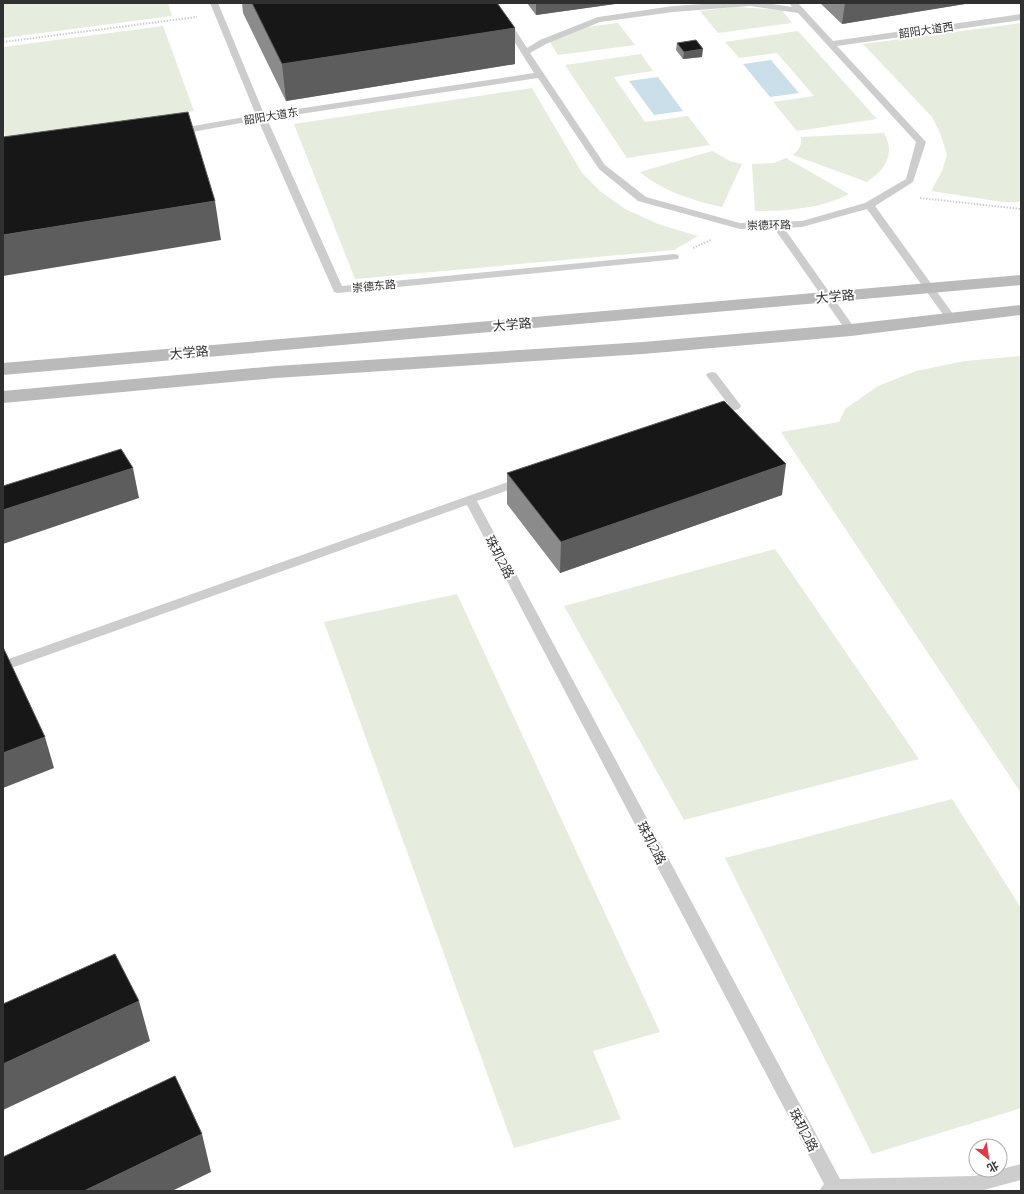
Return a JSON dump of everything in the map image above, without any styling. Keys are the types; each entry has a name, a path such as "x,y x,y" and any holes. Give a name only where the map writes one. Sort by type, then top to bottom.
{"main road":[{"name":"大学路","path":"3,369 292,342 1021,280"},
{"path":"3,397 276,372 635,349 851,330 1021,310"}],"lane":[{"name":"崇德东路","path":"214,3 261,117 338,290 626,267 674,257"},
{"name":"崇德环路","path":"494,3 602,167 642,198 740,226 802,224 869,205 910,180 921,142 793,3"},
{"path":"526,52 543,42 598,20 620,16 673,9 750,3 800,11"},
{"name":"韶阳大道西","path":"831,44 1021,17"},
{"name":"韶阳大道东","path":"167,133 261,117 540,75"},
{"path":"869,205 951,318"},
{"path":"777,225 851,330"},
{"path":"706,416 735,406 712,375"},
{"path":"3,666 536,476"},
{"name":"珠玑2路","path":"470,500 831,1189"},
{"path":"831,1189 975,1184 1021,1172"}],"path":[{"path":"3,42 219,14"},
{"path":"886,194 1021,209"},
{"path":"674,257 740,226"}],"shaded area":[{"path":"3,3 168,3 172,16 3,38"},
{"path":"736,7 782,10 792,23 718,33 700,11"},
{"path":"618,23 635,45 558,55 550,42 587,27"},
{"path":"1021,23 1021,202 1003,202 931,191 942,171 947,155 940,133 932,117 863,44"},
{"path":"163,26 194,111 6,139 3,126 3,47"},
{"path":"798,31 877,119 797,131 773,102 814,96 777,53 739,58 725,42"},
{"path":"641,54 653,71 614,77 645,122 688,116 710,145 627,158 565,65"},
{"path":"532,88 582,173 600,191 625,209 658,224 698,236 674,250 355,279 294,124"},
{"path":"884,133 889,148 887,161 879,172 867,182 793,155 800,147 801,137"},
{"path":"712,151 730,161 742,164 722,207 669,190 649,179 640,172"},
{"path":"786,158 849,194 815,206 755,211 752,164 774,163"},
{"path":"1021,356 1021,793 781,432 839,422 845,409 878,386 916,371 965,361"},
{"path":"775,549 919,759 684,820 564,606"},
{"path":"457,594 660,1032 593,1051 621,1119 514,1148 324,622"},
{"path":"952,799 1021,908 1021,1108 872,1154 725,858"}],"water":[{"path":"771,60 799,93 770,97 743,64"},
{"path":"658,77 683,111 654,115 629,81"}],"building":[{"path":"252,3 497,3 515,28 282,64"},
{"path":"696,40 703,49 684,52 677,43"},
{"path":"188,112 215,201 3,235 3,137"},
{"path":"724,401 786,464 561,542 507,473"},
{"path":"121,449 133,468 3,510 3,486"},
{"path":"3,647 45,737 3,753"},
{"path":"115,954 139,1001 3,1064 3,1004"},
{"path":"175,1076 202,1134 84,1191 3,1191 3,1157"}]}
